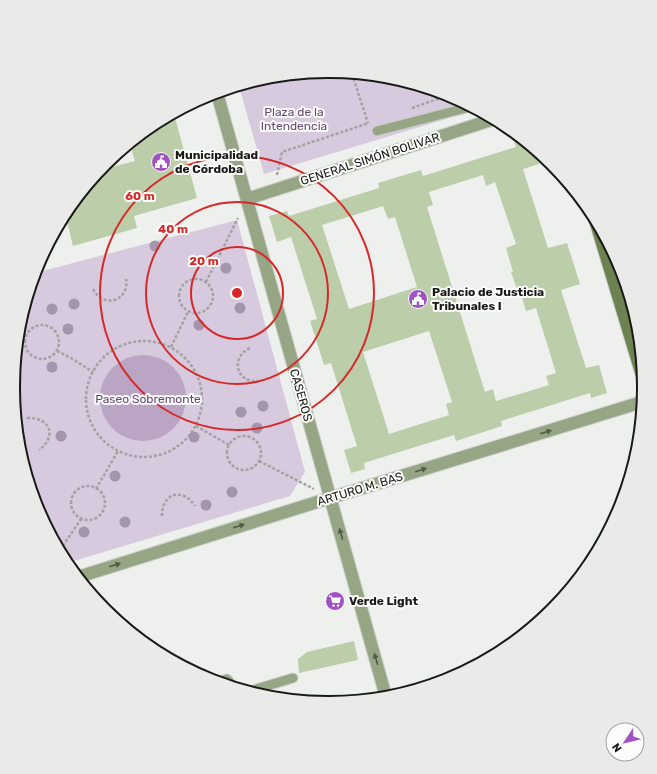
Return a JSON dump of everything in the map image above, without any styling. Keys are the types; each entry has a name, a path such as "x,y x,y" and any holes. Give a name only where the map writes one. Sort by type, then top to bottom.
{"main road":[{"path":"603,248 634,350"}],"street":[{"name":"CASEROS","path":"219,99 384,691"},
{"name":"GENERAL SIMÓN BOLIVAR","path":"247,199 486,122"},
{"name":"ARTURO M. BAS","path":"84,575 636,404"}],"lane":[{"path":"377,131 463,109"},
{"path":"260,688 293,678"}],"path":[{"path":"354,79 368,123"},
{"path":"412,108 438,99"},
{"path":"274,190 282,152 375,120"},
{"path":"206,282 247,199"},
{"path":"93,289 101,299 110,301 114,300 122,295 126,287 126,279"},
{"path":"195,279 206,282 213,292 214,297 212,303 205,312 200,314 188,312 183,309 180,304 179,293 181,287 190,280 195,279"},
{"path":"171,347 188,312"},
{"path":"39,325 50,327 58,334 59,345 57,351 54,355 43,360 32,356 25,347 26,335 29,330 39,325"},
{"path":"142,341 157,342 171,347 184,356 194,368 200,382 203,396 202,412 196,426 188,439 176,449 162,455 147,458 132,456 118,451 105,442 95,431 89,417 86,402 87,386 93,372 101,360 113,350 126,343 142,341"},
{"path":"250,348 242,353 238,361 238,370 247,380 259,381"},
{"path":"57,351 93,372"},
{"path":"28,418 40,419 49,429 50,433 48,442 38,450"},
{"path":"196,426 229,445"},
{"path":"243,436 254,439 260,449 261,455 259,461 256,465 246,470 236,468 231,465 228,460 227,450 229,445 232,440 238,437 243,436"},
{"path":"96,488 118,451"},
{"path":"259,461 330,498"},
{"path":"80,488 96,488 100,492 105,503 102,514 98,518 92,520 81,519 76,516 71,507 72,496 80,488"},
{"path":"162,516 162,508 164,504 169,497 173,495 182,495 190,499 195,506"},
{"path":"63,545 81,519"}],"green space":[{"name":"Plaza de la Intendencia","path":"328,78 349,79 389,84 408,89 447,102 469,112 264,174 241,92 268,84 288,81"},
{"name":"Paseo Sobremonte","path":"237,220 305,472 290,496 74,561 61,541 43,505 31,467 23,427 20,387 23,347 31,307 42,271"}],"shaded area":[{"path":"135,355 151,355 160,358 174,367 183,381 186,390 186,406 183,415 174,429 160,438 151,441 135,441 119,434 112,429 107,422 100,406 100,390 107,374 112,367 119,362"}],"building":[{"path":"175,119 197,198 134,216 137,228 73,246 67,223 84,199 112,167 135,161 132,150 157,130"},
{"name":"Palacio de Justicia Tribunales I","path":"514,140 538,161 539,164 523,169 548,248 567,243 580,284 561,290 586,368 599,365 607,393 591,398 590,393 501,421 502,426 456,441 454,435 364,463 365,469 351,473 344,450 357,446 331,363 324,365 310,321 317,319 291,237 277,242 269,216 287,211 289,216 379,188 378,183 421,170 423,176 516,147","holes":["483,175 486,186 495,182 516,244 506,248 513,272 511,272 517,289 519,288 526,311 536,308 556,373 546,376 549,385 496,401 493,389 485,392 427,207 433,205 429,192","383,206 388,219 395,217 417,287 349,309 322,225","429,331 452,402 446,404 449,415 389,434 363,352"]},
{"path":"354,641 358,660 299,673 298,659 307,652"}],"place":[{"name":"Municipalidad de Córdoba","path":"161,162"},
{"name":"Palacio de Justicia Tribunales I","path":"418,299"},
{"name":"Verde Light","path":"335,601"}]}
